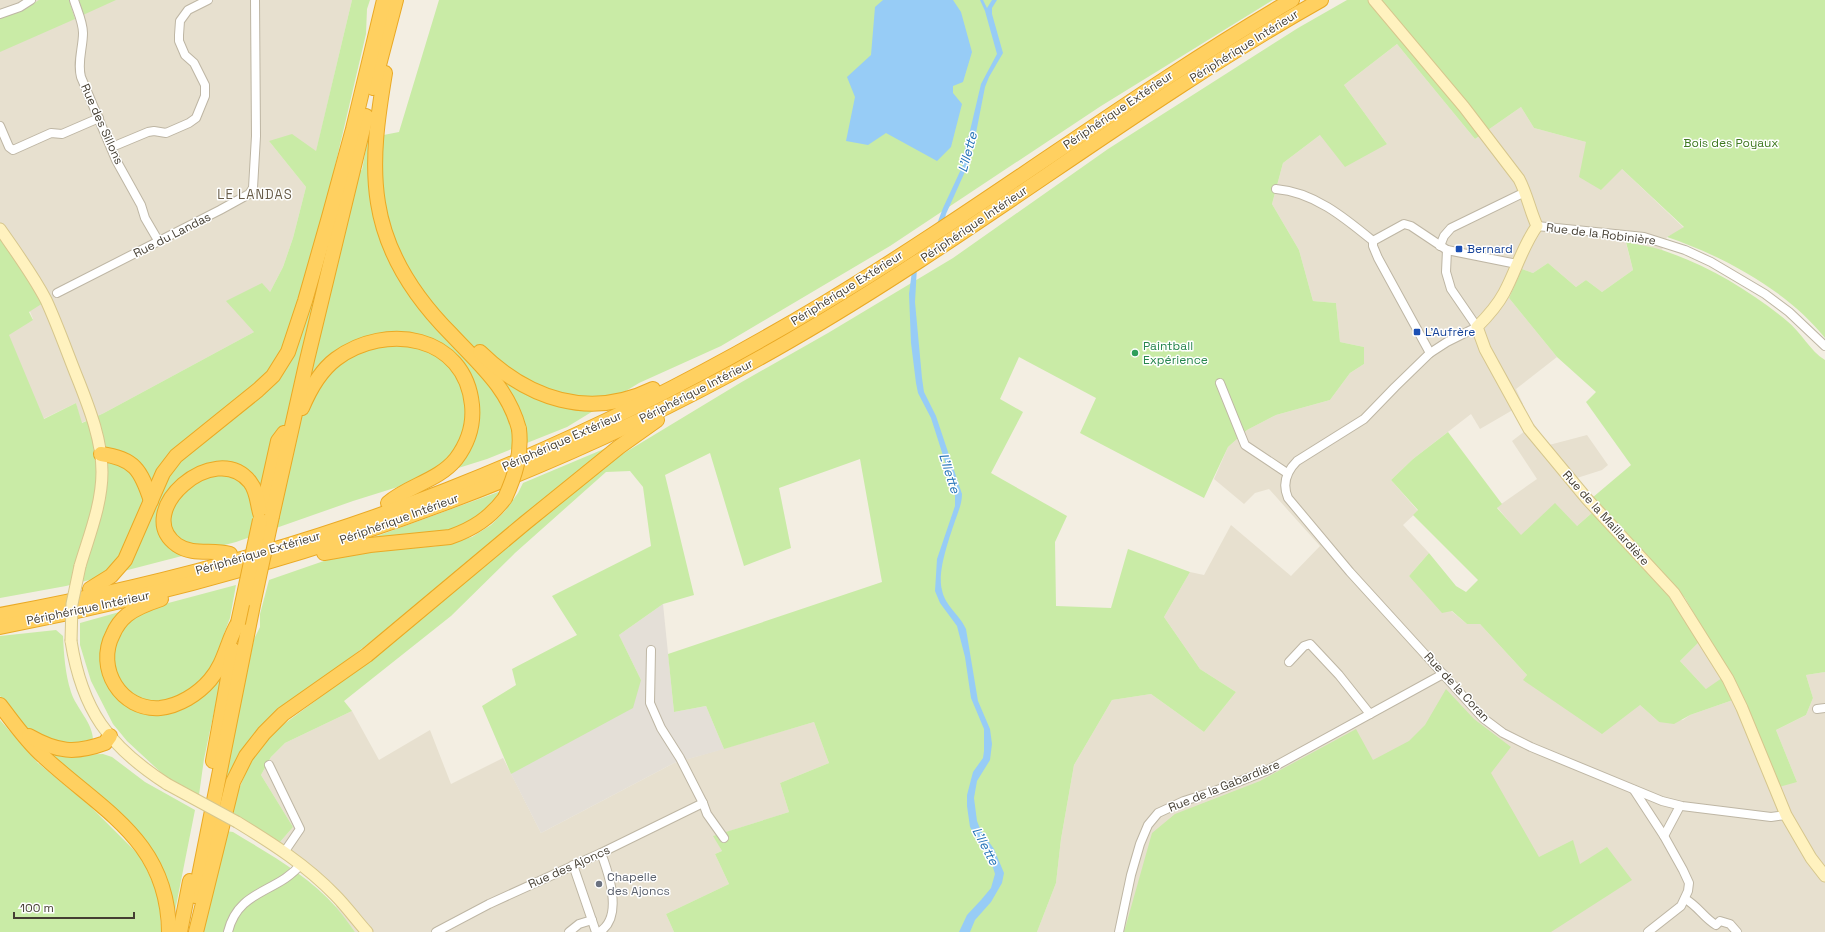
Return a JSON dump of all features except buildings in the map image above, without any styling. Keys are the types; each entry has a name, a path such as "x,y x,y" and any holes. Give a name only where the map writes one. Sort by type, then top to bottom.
{"highway":[{"path":"342,190 353,129 384,0"},
{"path":"212,765 218,723 238,623 286,439 335,217 377,73 396,0"},
{"name":"Périphérique Extérieur","path":"0,615 142,585 243,559 390,511 478,478 600,424 690,379 789,324 956,219 1156,84 1292,0"},
{"name":"Périphérique Intérieur","path":"0,627 169,590 309,550 402,519 541,465 618,430 723,377 796,337 954,238 1202,72 1321,0"},
{"path":"309,550 326,553 364,546 450,537 468,530 491,515 505,498 516,470 520,451 519,429 510,403 492,377 450,334 417,294 395,258 384,227 378,201 375,170 376,146 388,33"},
{"path":"90,589 111,576 125,560 163,473 176,456 258,390 282,365 288,352 335,217"},
{"path":"425,304 439,312 486,357 512,378 543,395 556,400 582,404 611,403 647,392 673,379 690,379"},
{"path":"286,439 294,437 301,412 315,381 328,366 343,354 362,344 402,337 420,341 437,348 456,366 467,385 471,396 473,416 469,435 460,452 445,470 395,497 388,503"},
{"path":"196,932 233,782 246,756 264,733 283,714 367,655 459,576 628,440 656,420 714,390 723,377"},
{"path":"100,454 119,457 132,464 143,481 151,501"},
{"path":"189,932 251,602 265,518 253,487 246,477 231,470 216,468 203,472 192,478 175,492 165,508 164,519 170,538 175,544 188,550 203,553 221,552 230,554"},
{"path":"22,611 42,599 90,589 230,554 293,535 471,473 478,478"},
{"path":"169,590 161,599 142,606 127,615 118,625 108,645 106,659 111,679 122,693 138,704 155,708 168,706 184,700 200,689 212,677 220,665 233,631 238,623"},
{"path":"180,932 212,765 251,602"},
{"path":"0,705 29,743 43,757 98,801 138,840 151,860 162,887 168,912 168,932"},
{"path":"20,731 46,745 61,749 79,750 92,748 105,743 110,736"}],"street":[{"path":"0,14 20,7 31,0"},
{"name":"Rue des Sillons","path":"74,0 82,24 83,33 79,62 80,72 116,160 141,205 145,218 159,242"},
{"path":"112,148 148,132 154,131 166,134 196,118 206,91 205,85 194,63 185,55 178,35 180,21 188,10 208,0"},
{"name":"Rue du Landas","path":"57,293 159,242 249,194 254,188 256,136 255,0"},
{"path":"1220,383 1245,445 1287,473 1300,459 1364,419 1416,365 1430,353 1447,342 1477,327 1497,305 1529,238 1538,226 1531,214 1525,192 1519,179 1473,118 1374,0"},
{"path":"0,126 9,147 13,150 52,133 62,134 100,118"},
{"path":"1276,190 1298,193 1319,202 1351,223 1374,241"},
{"path":"1440,246 1444,236 1451,228 1525,192"},
{"path":"1430,353 1378,258 1372,246 1374,241 1404,224 1410,226 1447,250 1517,264"},
{"name":"Rue de la Robinière","path":"1538,226 1644,237 1685,250 1711,262 1765,294 1789,312 1825,346"},
{"path":"0,229 24,263 46,301 88,404 100,454 102,472 100,498 80,566 72,604 72,641 78,674 90,707 110,736 142,768 166,784 237,822 285,851 335,894 368,932"},
{"path":"1447,250 1446,272 1451,289 1477,327"},
{"name":"Rue de la Maillardière","path":"1477,327 1485,349 1529,429 1587,499 1674,593 1728,679 1742,708 1786,815 1811,858 1825,876"},
{"name":"Rue de la Coran","path":"1287,473 1285,484 1288,498 1299,513 1350,572 1483,718 1503,733 1531,747 1662,801 1680,806 1771,817 1786,815"},
{"path":"1288,662 1304,646 1310,644 1339,674 1370,714"},
{"path":"651,650 650,703 661,728 680,758 707,814 724,838"},
{"name":"Rue de la Gabardière","path":"1119,932 1131,875 1142,839 1148,825 1158,813 1184,800 1215,791 1268,770 1443,674"},
{"path":"269,765 300,829 285,851"},
{"path":"1634,790 1664,836 1683,870 1688,883 1688,891 1681,906 1648,932"},
{"name":"Rue des Ajoncs","path":"436,932 489,904 601,853 703,803"},
{"path":"1664,836 1680,806"},
{"path":"573,865 597,932 610,920 613,907 607,868 601,853"},
{"path":"228,932 234,915 239,907 284,878 301,864"},
{"path":"1685,900 1691,902 1709,921 1716,925 1720,921 1730,924 1737,932"},
{"path":"569,932 579,924 592,920"}],"shaded area":[{"path":"0,0 352,0 316,152 269,141 306,187 293,238 283,267 270,292 254,332 104,413 81,423 76,403 43,419 8,335 33,319 0,238"},
{"path":"1397,44 1475,139 1521,107 1534,128 1586,142 1622,169 1684,228 1667,237 1662,250 1626,243 1633,270 1602,292 1586,280 1576,287 1548,263 1533,273 1522,269 1509,298 1557,357 1516,389 1523,404 1480,429 1471,414 1413,459 1391,480 1418,511 1403,525 1429,553 1409,576 1467,624 1480,624 1527,675 1524,680 1640,705 1659,722 1683,720 1690,715 1733,700 1706,689 1680,661 1700,641 1797,782 1776,730 1806,715 1813,698 1806,675 1825,672 1825,932 1037,932 1056,883 1061,839 1074,765 1112,700 1151,694 1204,732 1236,692 1200,669 1164,617 1190,572 1204,575 1231,525 1291,576 1320,546 1269,489 1255,493 1244,504 1214,479 1228,447 1247,430 1276,415 1330,400 1350,373 1364,364 1364,347 1340,342 1336,303 1313,301 1299,250 1272,204 1283,163 1320,135 1387,144 1344,85"},
{"path":"1534,424 1549,445 1587,435 1608,465 1602,470 1577,478 1593,512 1577,526 1521,536 1497,507 1537,479 1512,441"},
{"path":"663,604 674,712 706,706 724,749 674,763 541,833 511,774 641,680 619,635"},
{"path":"352,711 379,760 430,730 451,784 503,758 541,833 674,763 814,722 829,763 780,783 789,812 714,836 722,851 715,854 729,884 666,914 674,932 355,932 336,907 342,895 280,842 293,827 261,775 271,757 285,743"}],"green space":[{"path":"39,0 69,0 75,19 0,52 0,18 20,12"},
{"path":"79,0 116,0 83,15"},
{"path":"352,0 370,0 367,9 366,34 332,179 362,170 368,138 399,132 439,0 1273,0 1101,106 890,246 721,346 639,383 567,427 487,459 353,501 236,542 66,586 0,598 0,238 24,269 43,303 29,312 33,320 9,335 44,419 76,403 82,423 104,413 254,332 226,301 262,283 270,292 283,267 293,238 306,187 269,141 292,134 316,151"},
{"name":"Bois des Poyaux","path":"1347,0 1825,0 1825,338 1793,305 1774,290 1710,254 1667,237 1684,227 1622,169 1601,190 1579,177 1586,142 1534,128 1521,107 1475,139 1397,44 1344,85 1387,144 1345,167 1320,135 1283,163 1272,204 1299,250 1313,301 1336,303 1340,342 1364,347 1364,364 1350,373 1330,400 1276,415 1247,430 1228,447 1204,498 1080,433 1096,398 1019,357 1000,399 1023,412 991,473 1067,516 1055,542 1056,606 1111,608 1128,549 1190,572 1164,617 1200,669 1236,692 1204,732 1151,694 1112,700 1074,765 1061,839 1056,883 1037,932 674,932 666,914 729,884 715,854 722,851 713,836 789,812 780,783 829,763 814,722 724,749 706,706 674,712 668,654 882,582 860,459 779,488 791,548 744,566 710,453 665,475 694,595 663,604 619,635 641,680 633,708 511,774 482,706 516,685 512,669 577,635 552,596 651,546 643,487 630,471 606,472 515,553 451,616 344,701 352,711 285,743 271,757 261,775 293,827 280,842 230,811 251,760 276,730 357,670 606,464 740,383 828,333 953,258 1108,149 1298,28"},
{"path":"1626,242 1658,249 1679,256 1728,280 1759,299 1792,325 1815,352 1825,360 1825,672 1806,675 1813,698 1806,715 1776,730 1797,782 1779,787 1734,682 1685,598 1592,498 1631,465 1586,402 1596,392 1557,357 1509,298 1522,269 1533,273 1548,263 1576,287 1586,280 1602,292 1633,270"},
{"path":"1448,432 1502,504 1497,508 1521,535 1555,503 1577,526 1593,512 1667,590 1700,641 1680,661 1706,689 1722,678 1733,700 1690,715 1674,724 1659,722 1640,705 1602,734 1523,680 1527,675 1480,624 1467,624 1452,611 1442,613 1409,576 1429,553 1456,586 1466,592 1478,580 1413,515 1418,510 1391,480 1413,459"},
{"path":"611,446 396,622 272,716 243,749 221,804 220,803 254,639 260,627 260,614 269,580 344,554 438,546 472,537 491,525 505,511 518,493 523,483"},
{"path":"501,491 490,509 456,531 369,539"},
{"path":"236,585 230,618 224,634 227,636 206,677 195,687 178,696 153,702 137,697 114,677 113,643 122,627 142,610"},
{"path":"123,611 108,627 103,644 102,673 113,690 166,712 222,674 204,759 199,795 168,779 127,741 113,724 91,681 80,645 80,623"},
{"path":"56,630 63,636 66,671 73,698 90,728 93,740 69,745 39,737 21,723 0,696 0,636"},
{"path":"1446,689 1474,719 1511,747 1491,773 1539,857 1573,840 1580,864 1607,847 1632,880 1551,932 1124,932 1152,833 1175,814 1260,781 1356,729 1373,760 1409,741 1425,725"},
{"path":"0,720 38,763 90,806 142,858 160,900 161,932 0,932"},
{"path":"45,752 74,755 103,754 112,757 145,782 195,810 175,911 158,861"},
{"path":"226,831 233,832 301,875 325,895 344,916 355,932 203,932"}],"water":[{"path":"883,0 953,0 961,12 972,52 963,82 953,86 953,93 962,104 951,147 937,161 886,133 868,145 846,141 855,97 847,77 871,55 875,7"},
{"name":"L'Ilette","path":"980,0 983,0 987,8 992,0 997,0 992,8 992,14 1003,53 985,87 976,133 971,143 968,165 946,214 937,249 917,267 915,302 924,392 936,416 962,494 961,505 942,565 942,590 949,606 966,629 978,701 990,729 992,744 990,760 977,781 974,798 977,821 981,831 994,849 1004,873 1002,883 991,902 975,920 970,932 959,932 967,915 991,888 995,874 991,861 970,827 967,806 967,795 973,772 983,758 984,729 971,698 965,657 957,626 940,603 935,591 937,559 955,506 955,493 931,418 918,393 911,343 909,294 915,248 920,245 932,244 943,208 963,165 966,141 969,135 981,84 997,54 985,11"}],"place":[{"name":"Bernard","path":"1459,249"},
{"name":"L'Aufrère","path":"1417,332"},
{"name":"Paintball Expérience","path":"1135,353"},
{"name":"Chapelle des Ajoncs","path":"599,884"}],"district":[{"name":"LE LANDAS","path":"255,194"}]}
